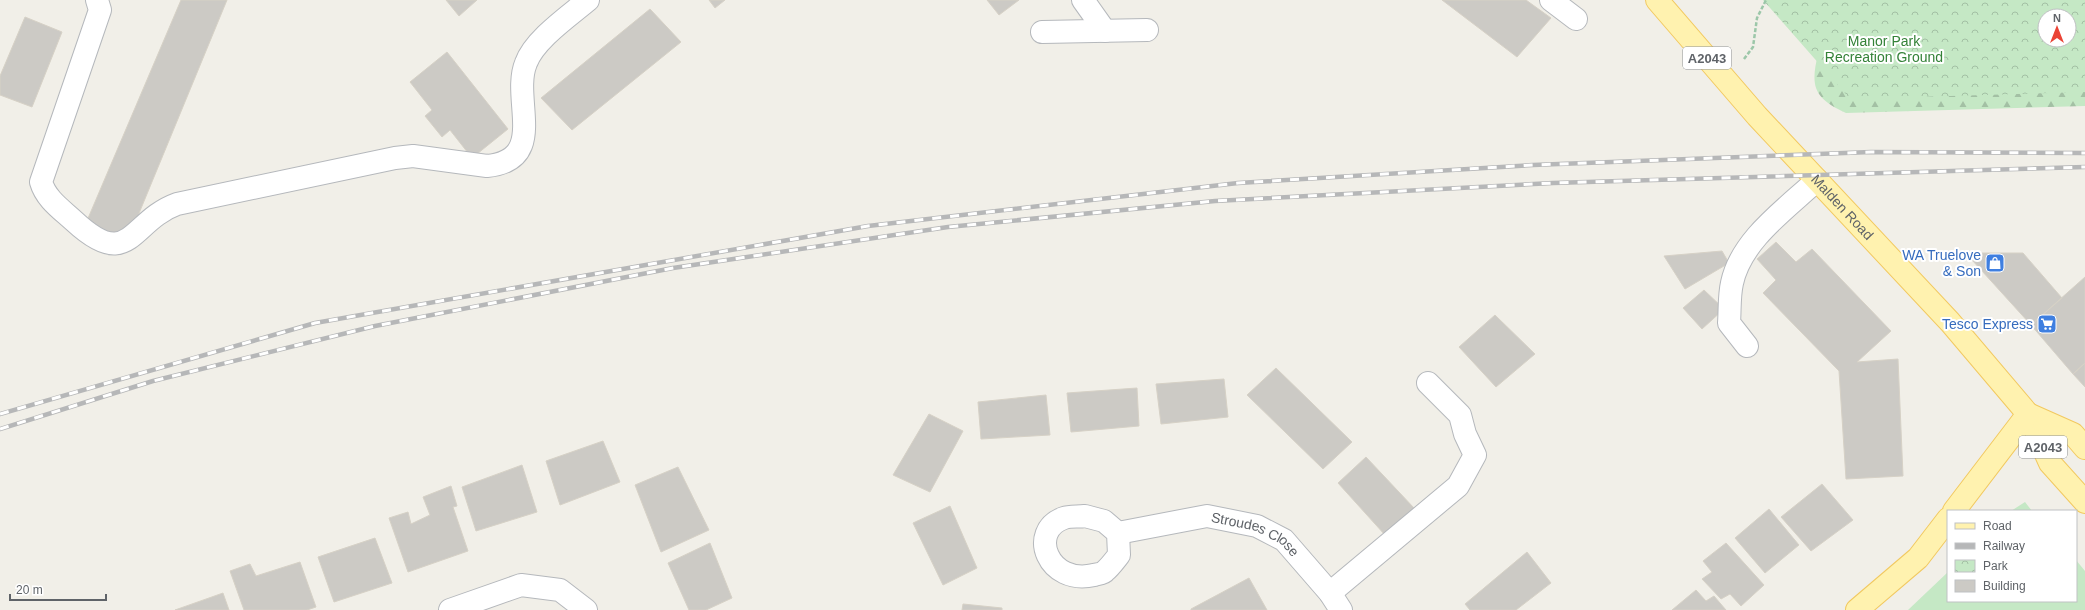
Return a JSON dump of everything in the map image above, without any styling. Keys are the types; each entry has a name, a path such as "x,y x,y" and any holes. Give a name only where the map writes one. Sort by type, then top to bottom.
{"main road":[{"name":"Malden Road","path":"1657,0 1729,83 1817,180 1950,322 2028,414 2050,463 2085,502"},
{"name":"Malden Road","path":"2028,414 2072,434 2085,448"},
{"path":"1955,510 2028,414"},
{"path":"1857,610 1918,558 1947,520"}],"street":[{"path":"97,0 100,10 41,182 49,198 90,236 103,243 115,244 128,240 161,213 177,204 395,158 413,156 487,166 497,165 509,160 518,151 525,136 522,86 525,64 530,53 588,0"},
{"path":"1083,0 1105,31"},
{"path":"1550,0 1576,20"},
{"path":"1042,32 1147,30"},
{"path":"1747,346 1729,323 1732,283 1739,262 1751,242 1817,180"},
{"path":"1335,602 1458,486 1475,455 1465,434 1460,415 1428,383"},
{"name":"Stroudes Close","path":"1118,533 1207,516 1257,526 1284,540 1335,602"},
{"path":"450,610 521,586 560,590 586,610"}],"path":[{"path":"1729,83 1753,47 1757,18 1766,0"}],"green space":[{"name":"Manor Park Recreation Ground","path":"1763,0 2085,0 2085,92 1850,99"},
{"name":"Manor Park Recreation Ground","path":"2085,0 2085,106 1846,113 1827,102 1817,90 1814,75 1818,54 2037,10 2037,48 2077,48 2077,8 2045,8"},
{"path":"2025,502 2031,510 2013,510"},
{"path":"2077,561 2085,571 2085,610 1908,610 1947,573 1947,602 2077,602"}],"building":[{"path":"181,0 227,0 128,240 86,223"},
{"path":"446,0 477,0 459,16"},
{"path":"709,0 725,0 715,8"},
{"path":"987,0 1019,0 999,15"},
{"path":"1442,0 1526,0 1551,18 1517,57"},
{"path":"650,9 681,42 572,130 541,98"},
{"path":"25,17 62,32 32,107 0,95 0,76"},
{"path":"447,52 508,129 472,158 450,130 442,137 425,116 432,110 410,82"},
{"path":"1776,242 1796,262 1812,249 1891,331 1857,362 1898,359 1903,476 1846,479 1839,371 1763,293 1776,280 1757,259"},
{"path":"1722,251 1729,263 1685,289 1664,256"},
{"path":"1981,253 2023,253 2062,298 2031,325 1972,260"},
{"path":"2085,277 2085,363 2073,374 2031,325"},
{"path":"1704,290 1724,309 1702,329 1683,308"},
{"path":"1495,315 1535,354 1496,387 1459,347"},
{"path":"2085,363 2085,387 2073,374"},
{"path":"1276,368 1352,442 1323,469 1247,395"},
{"path":"1224,379 1228,417 1161,424 1156,384"},
{"path":"1137,388 1139,426 1071,432 1067,393"},
{"path":"1046,395 1050,435 981,439 978,402"},
{"path":"929,414 963,431 930,492 893,475"},
{"path":"603,441 620,482 560,505 546,461"},
{"path":"1366,457 1414,508 1385,535 1338,483"},
{"path":"522,465 537,512 476,531 462,487"},
{"path":"678,467 709,530 661,552 635,485"},
{"path":"1822,484 1853,520 1811,551 1781,517"},
{"path":"451,486 457,506 453,507 468,551 408,572 389,518 408,512 411,524 430,515 423,497"},
{"path":"950,506 977,568 943,585 913,523"},
{"path":"1769,509 1799,545 1765,573 1735,538"},
{"path":"375,538 392,583 334,602 318,557"},
{"path":"710,543 732,598 706,610 689,610 668,563"},
{"path":"1726,543 1764,585 1741,606 1730,594 1721,599 1702,579 1712,572 1703,561"},
{"path":"1527,552 1551,583 1516,610 1470,610 1465,604"},
{"path":"300,562 316,607 307,610 244,610 230,571 250,564 256,576"},
{"path":"1249,578 1267,610 1191,610 1191,609"},
{"path":"1696,590 1706,601 1714,596 1726,610 1672,610"},
{"path":"223,593 229,610 175,610"},
{"path":"963,604 1002,608 1002,610 962,610"}],"railway":[{"path":"0,414 315,323 868,226 1238,183 1533,165 1871,152 2085,153"},
{"path":"0,429 153,381 375,326 673,268 948,227 1215,201 1553,183 2085,167"}],"place":[{"name":"WA Truelove & Son","path":"1995,263"},
{"name":"Tesco Express","path":"2047,324"}]}
